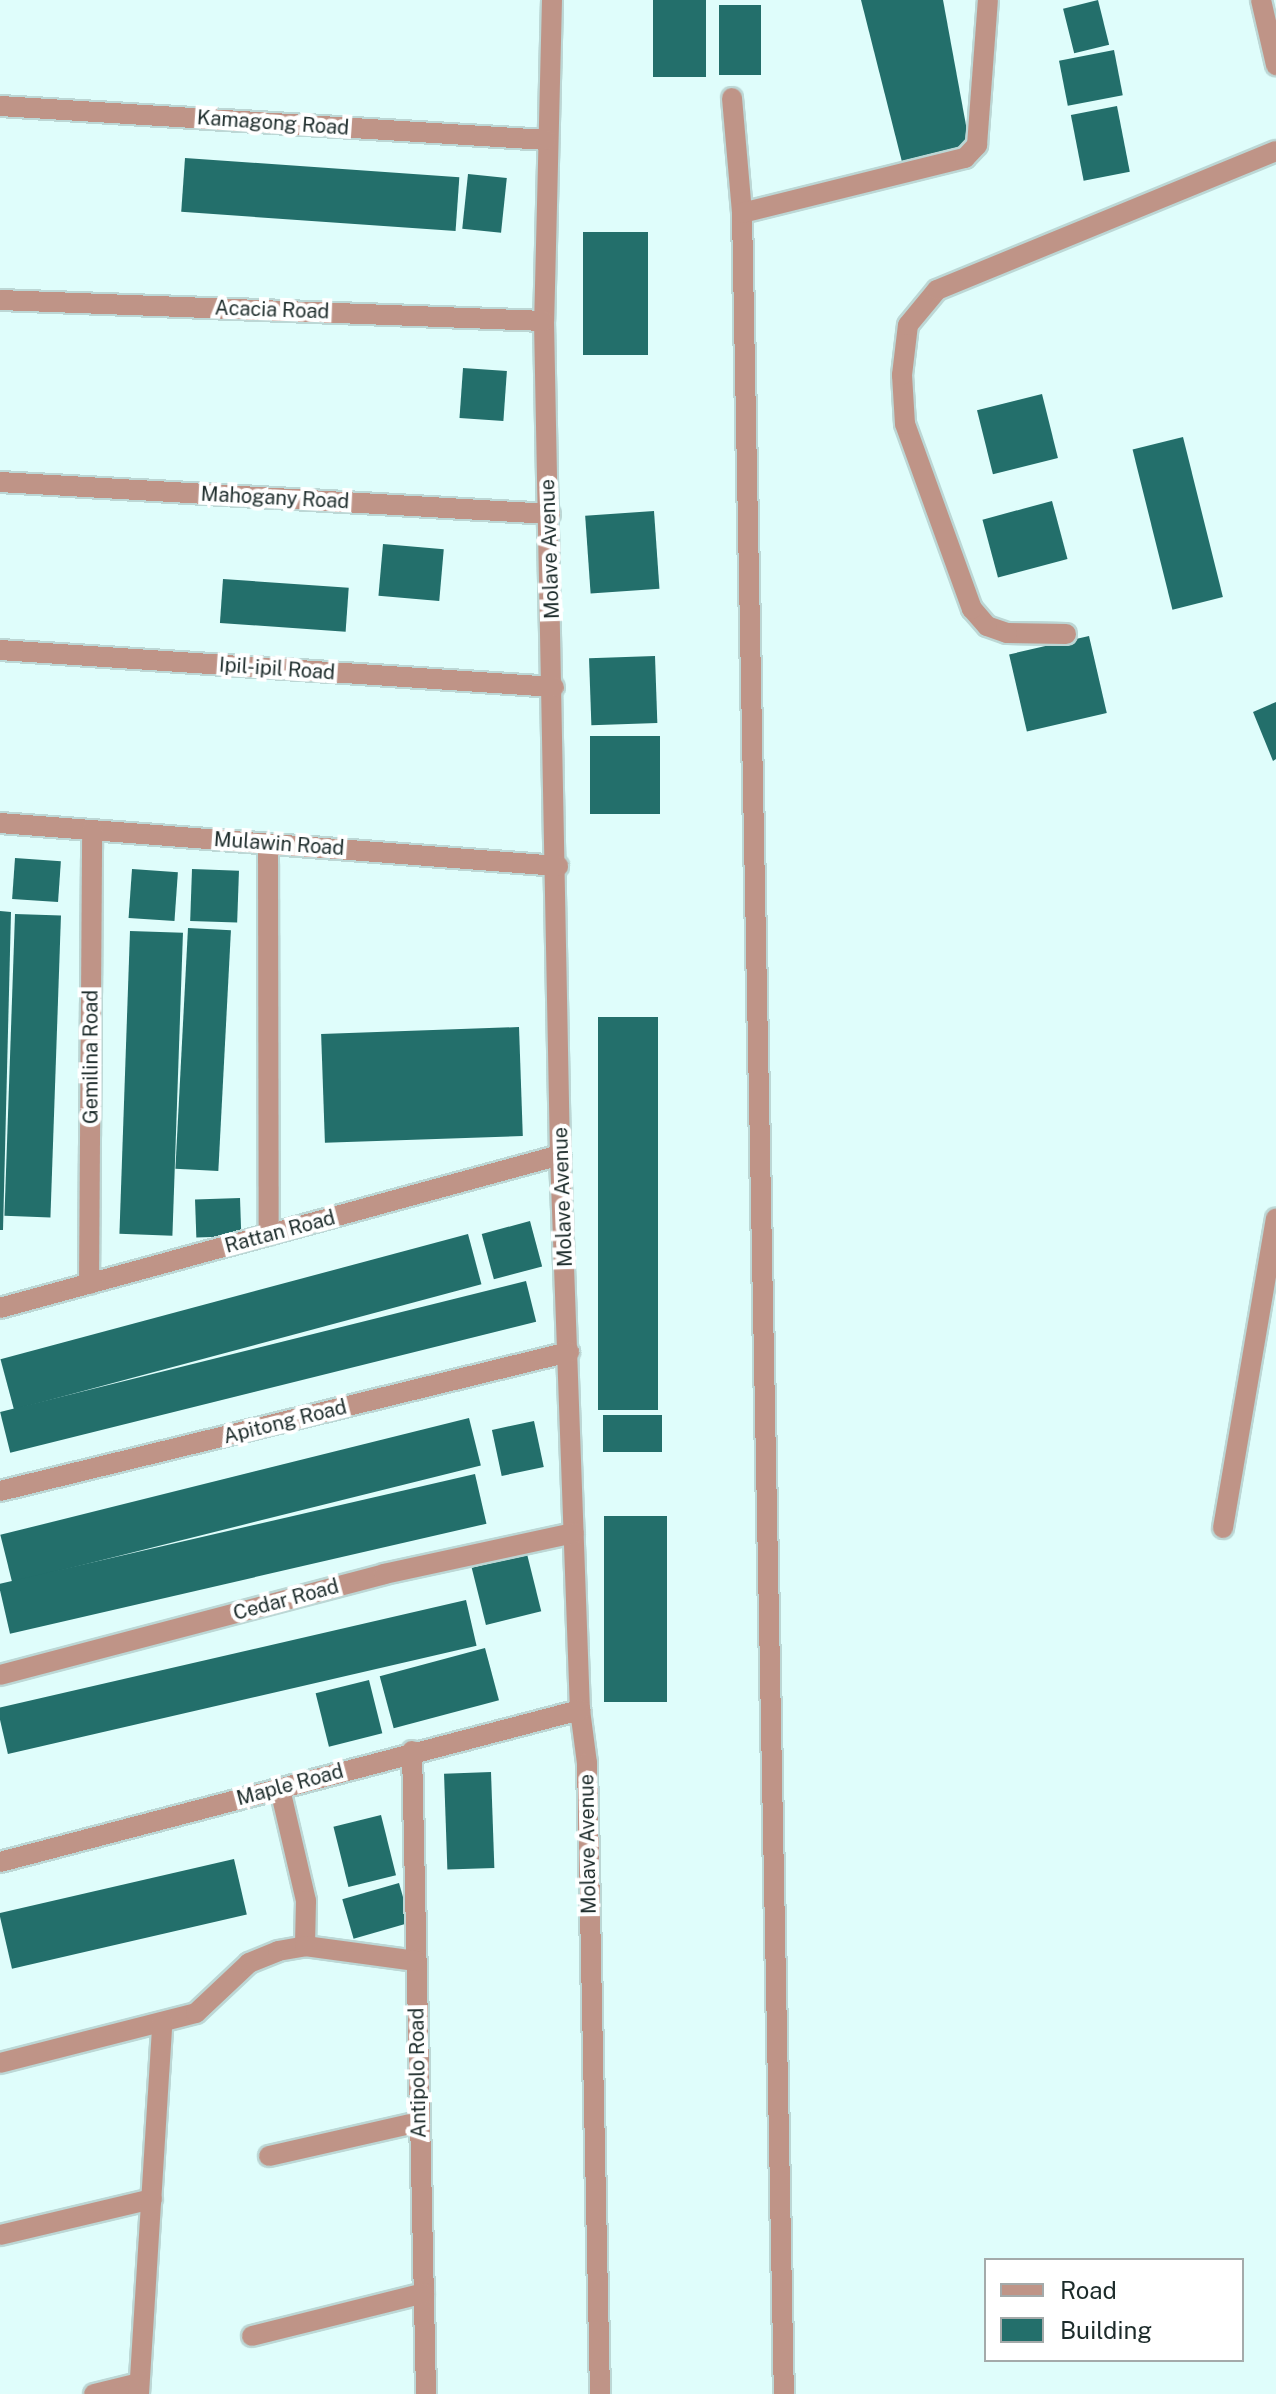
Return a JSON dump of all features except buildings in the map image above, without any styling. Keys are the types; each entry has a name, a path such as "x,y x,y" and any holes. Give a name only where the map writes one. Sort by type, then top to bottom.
{"street":[{"name":"Molave Avenue","path":"552,0 546,140 544,321 558,866 560,1155 580,1710 587,1763 600,2394"},
{"path":"742,213 965,158 977,145 988,0"},
{"path":"1261,0 1276,65"},
{"path":"732,98 742,213 784,2394"},
{"name":"Kamagong Road","path":"0,106 546,140"},
{"path":"1066,634 1007,633 987,626 972,609 905,424 902,375 908,325 937,290 1276,151"},
{"name":"Acacia Road","path":"0,300 544,321"},
{"name":"Mahogany Road","path":"0,482 550,514"},
{"name":"Ipil-ipil Road","path":"0,650 554,687"},
{"name":"Mulawin Road","path":"0,823 558,866"},
{"name":"Gemilina Road","path":"89,1284 92,830"},
{"path":"268,844 269,1235"},
{"name":"Rattan Road","path":"0,1308 560,1155"},
{"path":"1223,1528 1276,1218"},
{"name":"Apitong Road","path":"0,1491 569,1352"},
{"name":"Cedar Road","path":"0,1675 384,1574 574,1533"},
{"name":"Maple Road","path":"0,1862 412,1751 580,1710"},
{"name":"Antipolo Road","path":"412,1751 426,2394"},
{"path":"280,1789 306,1901 305,1946"},
{"path":"0,2063 196,2013 249,1963 305,1946 416,1961"},
{"path":"94,2394 139,2389 162,2024"},
{"path":"269,2156 419,2122"},
{"path":"0,2235 152,2199"},
{"path":"252,2336 424,2293"}]}
